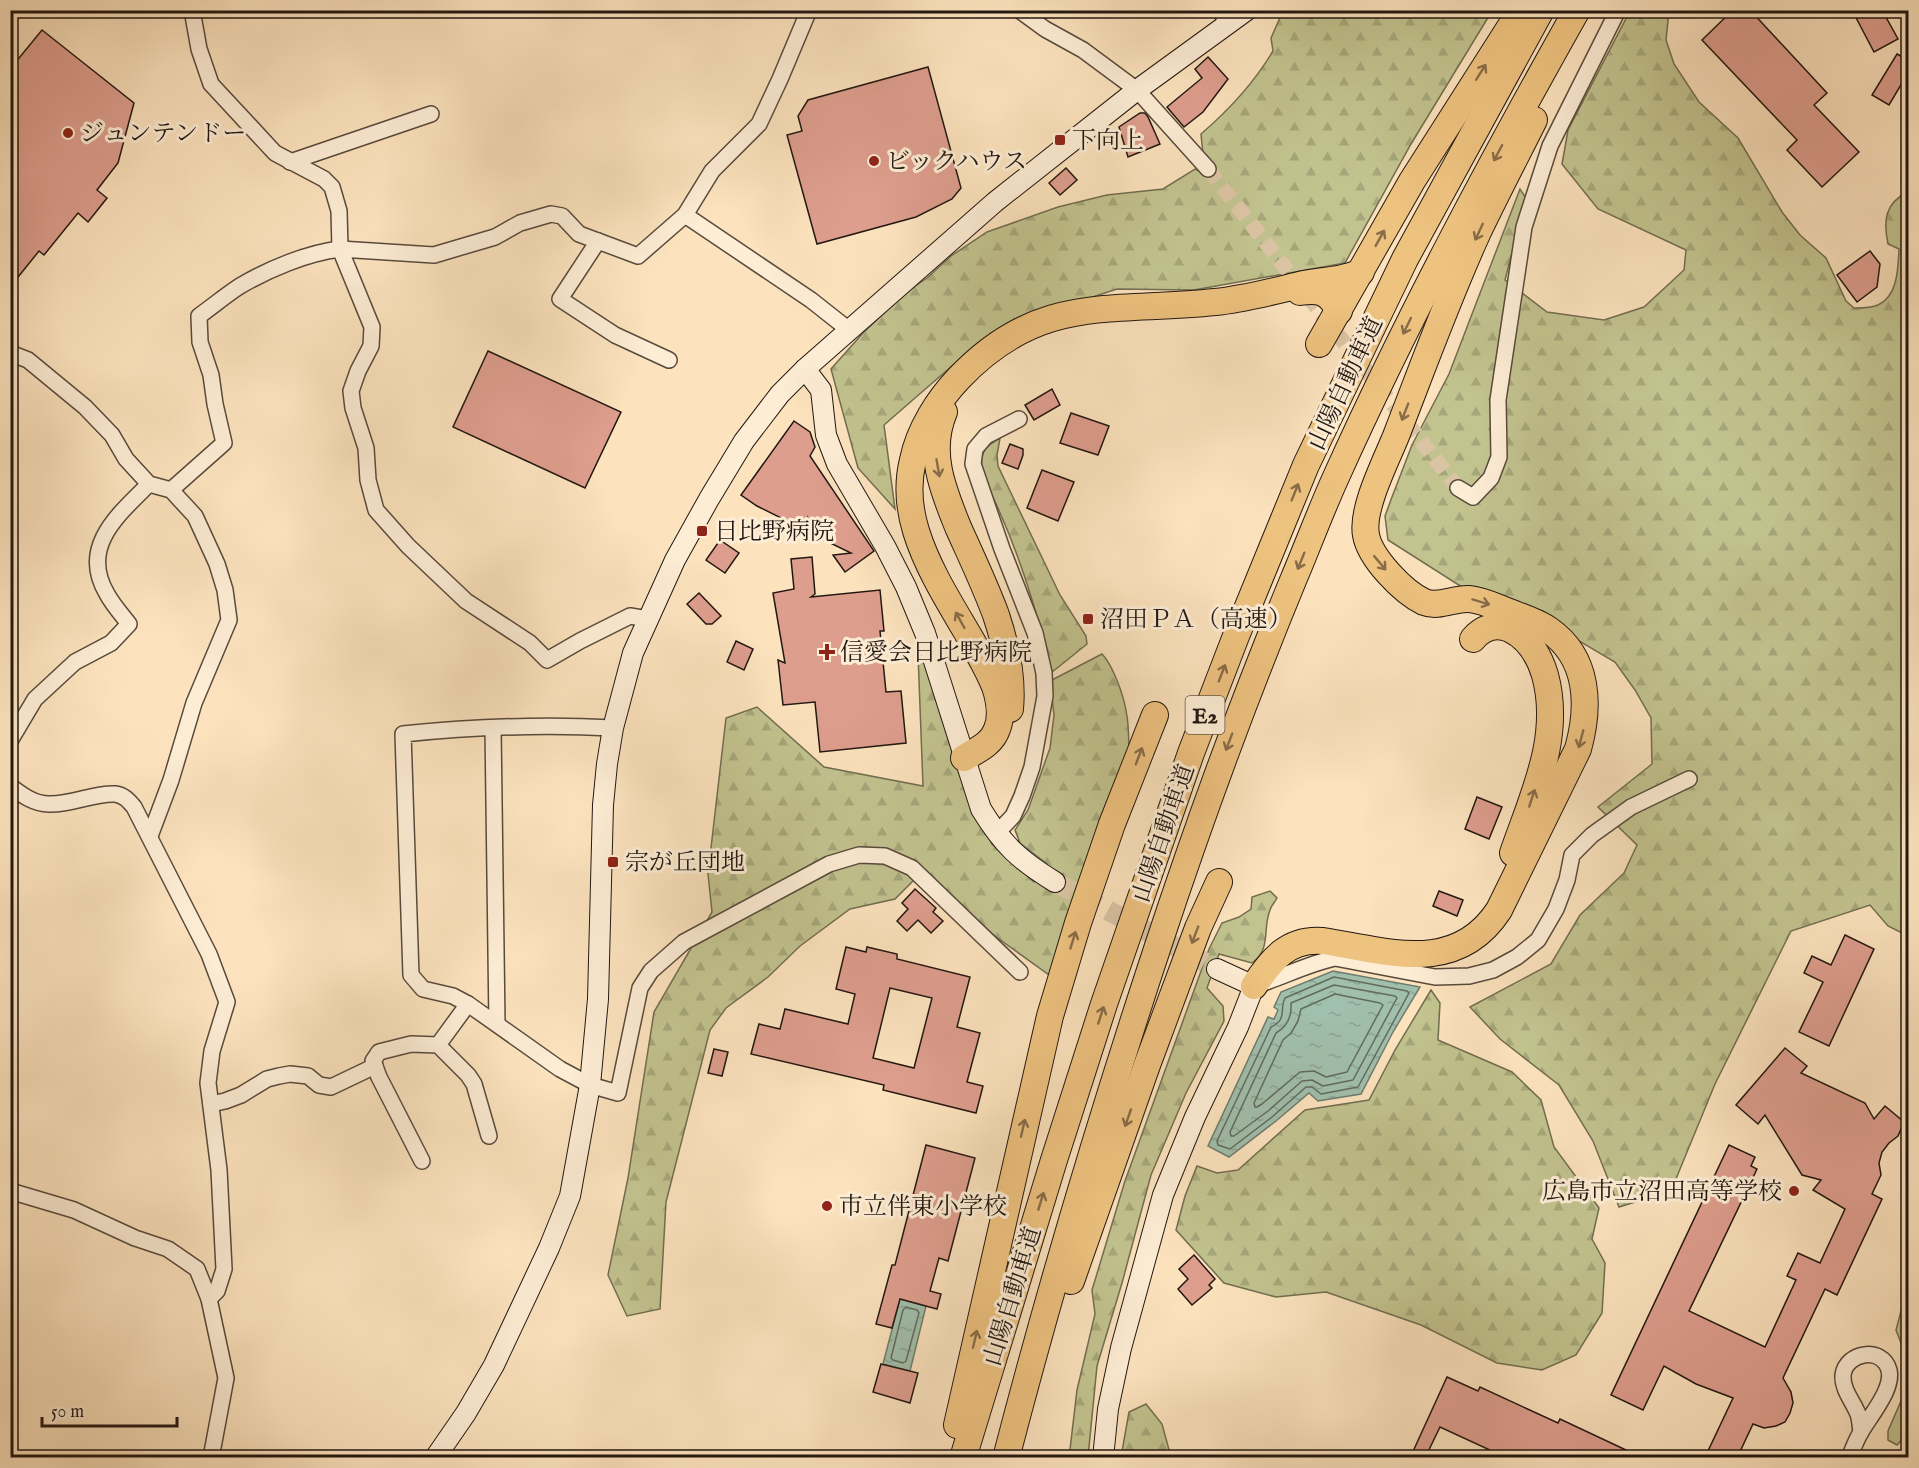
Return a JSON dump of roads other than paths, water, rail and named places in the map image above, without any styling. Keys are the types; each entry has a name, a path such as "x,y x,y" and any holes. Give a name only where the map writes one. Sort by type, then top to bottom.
{"highway":[{"path":"1319,344 1412,181 1521,10"},
{"name":"山陽自動車道","path":"963,1458 1108,993 1191,753 1236,636 1306,465 1405,259 1541,10"},
{"name":"山陽自動車道","path":"1008,1452 1122,1054 1214,783 1266,645 1335,479 1410,320 1500,148 1577,10"},
{"path":"1254,986 1266,966 1278,954 1309,940 1419,956 1450,950 1478,935 1487,927 1504,901 1578,749 1584,726 1586,695 1579,670 1562,642 1541,626 1477,600 1461,599 1432,604 1424,602 1397,580 1375,557 1366,535 1365,525 1368,509 1380,476 1477,234 1590,10"},
{"path":"964,758 993,738 999,724 1000,708 992,679 921,546 913,519 909,489 913,458 919,441 934,411 954,383 982,356 1015,333 1066,314 1108,307 1217,302 1314,282 1346,279 1361,272"},
{"path":"964,758 988,747 1002,736 1010,713 1011,690 1006,649 995,614 946,498 938,470 936,446 939,423 959,389 989,359 1017,340 1034,331 1070,320 1110,314 1179,312 1226,307 1312,290 1323,292 1333,299 1339,311"},
{"path":"1254,986 1270,954 1297,936 1321,933 1410,947 1433,946 1470,929 1491,906 1510,863 1545,759 1551,729 1551,711 1541,663 1525,639 1511,630 1498,626 1483,630 1473,639"},
{"path":"950,1458 1050,1016 1078,923 1112,824 1155,715"},
{"path":"1008,1452 1091,1227 1154,1044 1198,928 1219,882"}],"street":[{"path":"192,10 211,84 275,153 324,178 332,187 339,211 340,249 372,327 371,346 358,371 351,392 353,408 366,448 368,480 376,510 408,546 466,601 530,643 547,660 630,616 648,619"},
{"path":"171,490 224,442 211,375 201,342 199,316 240,286 280,267 325,251 340,249 434,255 495,237 520,223 551,214 562,216 579,234 638,256 685,215 712,171 759,124 809,10"},
{"path":"1019,10 1045,29 1083,50 1137,90 1208,169"},
{"path":"435,1458 466,1413 494,1365 549,1248 570,1196 590,1085 598,999 603,805 607,764 613,728 633,653 675,560 744,441 780,394 805,369 995,202 1224,18 1247,10"},
{"path":"1458,488 1473,497 1491,478 1499,457 1498,400 1524,227 1550,146 1618,10"},
{"path":"290,162 431,114"},
{"path":"685,215 811,300 849,330"},
{"path":"598,241 560,299 615,335 669,360"},
{"path":"10,353 28,360 85,407 112,435 126,459 149,484 171,490 195,516 217,564 225,590 229,620 194,703 171,780 150,836"},
{"path":"805,369 821,390 826,435 837,464 885,546 906,587 925,633 981,809 996,834 1013,852 1032,868 1055,882"},
{"path":"996,834 1013,816 1026,786 1037,746 1045,696 1044,674 1035,633 1002,549 974,465 975,448 986,436 1019,419"},
{"path":"10,741 36,699 75,662 111,644 129,624 106,593 98,573 97,554 105,532 149,484"},
{"path":"613,728 576,726 493,728 403,734 411,975 423,989 453,996 468,1004 560,1069 590,1085 618,1093 640,988 651,971 684,942 829,864 858,855 885,856 912,868 1020,972"},
{"path":"493,728 497,1024"},
{"path":"1217,969 1254,986 1275,980 1322,960 1335,958 1435,977 1469,976 1492,970 1517,957 1538,940 1556,909 1567,880 1572,855 1592,835 1631,807 1689,779"},
{"path":"10,786 35,802 48,804 116,794 127,798 135,807 209,954 227,1002 212,1051 208,1083 219,1170 224,1269 217,1291 209,1299"},
{"path":"1103,1458 1108,1409 1121,1348 1163,1195 1254,986"},
{"path":"438,1045 468,1004"},
{"path":"422,1161 373,1061 379,1052 411,1044 438,1045 474,1084 489,1136"},
{"path":"212,1104 242,1095 267,1079 279,1076 290,1074 308,1076 319,1085 331,1087 375,1066"},
{"path":"10,1191 74,1210 135,1238 168,1250 197,1269 209,1299 226,1378 211,1458"},
{"path":"1849,1458 1861,1432 1880,1403 1888,1383 1889,1371 1880,1357 1871,1354 1856,1356 1845,1366 1843,1378 1847,1393 1858,1414 1861,1432"}],"water":[{"path":"1333,971 1420,987 1393,1032 1361,1094 1318,1101 1309,1093 1229,1157 1208,1146 1268,1017 1274,1019 1278,1010 1274,1007 1281,992"},
{"path":"900,1299 926,1306 910,1371 883,1364"}],"tunnel":[{"path":"1208,169 1458,488"},
{"path":"1055,882 1217,969"}],"place":[{"name":"ジュンテンドー","path":"68,133"},
{"name":"下向上","path":"1060,140"},
{"name":"ビックハウス","path":"874,161"},
{"name":"日比野病院","path":"702,531"},
{"name":"沼田ＰＡ（高速）","path":"1088,619"},
{"name":"信愛会日比野病院","path":"827,652"},
{"name":"宗が丘団地","path":"613,862"},
{"name":"広島市立沼田高等学校","path":"1794,1191"},
{"name":"市立伴東小学校","path":"827,1206"}]}
